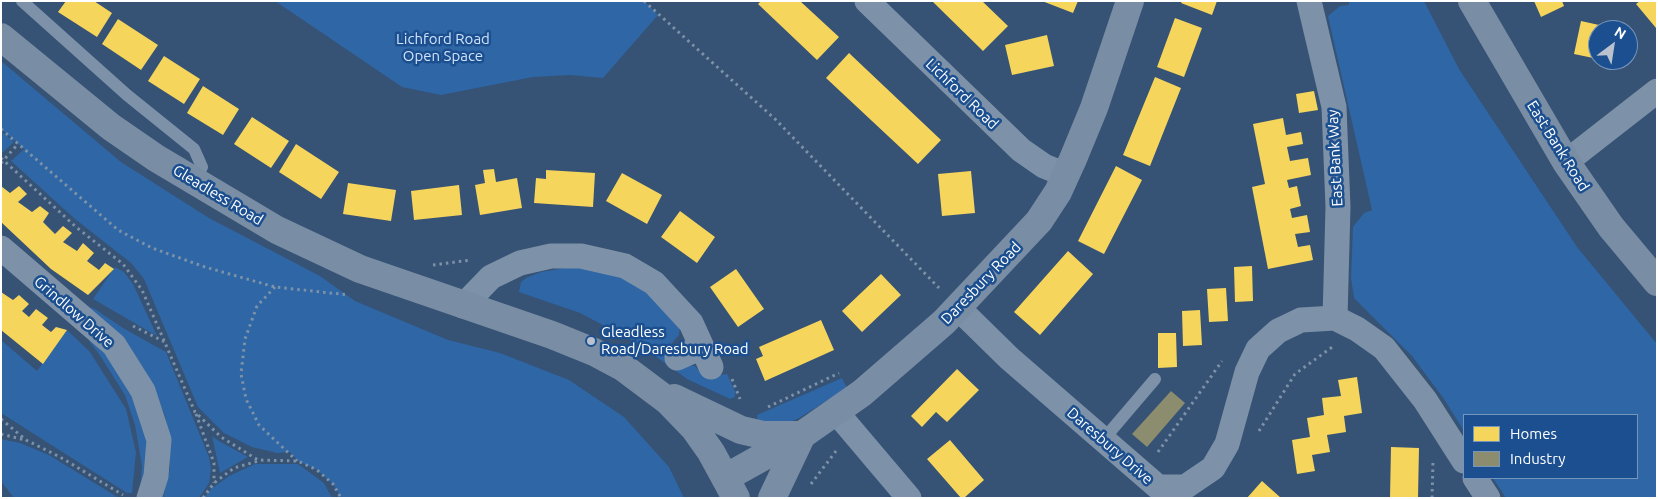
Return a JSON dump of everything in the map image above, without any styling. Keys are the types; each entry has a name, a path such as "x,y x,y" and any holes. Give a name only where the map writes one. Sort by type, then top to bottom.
{"street":[{"name":"Lichford Road","path":"867,1 1021,150 1044,166 1066,176"},
{"name":"Daresbury Road","path":"731,488 802,435 837,413 862,393 958,308 1038,221 1054,199 1066,176 1094,108 1130,1"},
{"name":"East Bank Way","path":"1309,1 1334,107 1338,206 1335,318"},
{"name":"East Bank Road","path":"1472,1 1566,162 1611,227 1657,282"},
{"name":"Gleadless Road","path":"1,37 111,127 194,181 277,230 337,260 594,352 624,368 651,387 694,428 731,488"},
{"path":"1566,162 1657,91"},
{"name":"Grindlow Drive","path":"1,248 114,345 143,390 160,440 156,476 149,498"},
{"path":"462,306 491,277 520,262 552,256 581,256 625,266 654,283 691,323 706,357 677,358"},
{"name":"Daresbury Drive","path":"958,308 1009,358 1163,492 1186,487 1213,468 1227,444 1247,372 1258,349 1278,331 1301,320 1335,318 1357,329 1384,348 1425,400 1463,459"},
{"path":"651,387 744,423 763,435 802,435 772,498"},
{"path":"837,413 909,498"}],"lane":[{"path":"22,1 127,95 194,149 202,167 194,181"},
{"path":"1103,440 1154,379"}],"path":[{"path":"644,1 775,119 958,308"},
{"path":"1,129 118,230 152,248 205,267 275,287 353,295"},
{"path":"18,144 2,161 76,227 123,264 142,290 195,412 214,463 214,483"},
{"path":"424,266 471,260 491,277"},
{"path":"275,287 257,306 245,339 241,374 246,398 259,425 298,461 317,470 333,484 341,498"},
{"path":"1258,433 1295,374 1357,329"},
{"path":"706,357 727,366 744,423 844,371"},
{"path":"195,412 222,437 258,460"},
{"path":"1,419 26,440"},
{"path":"1,434 26,440 60,457 128,498"},
{"path":"805,491 837,449"},
{"path":"203,498 214,483 234,468 258,460 298,461"}],"green space":[{"name":"Lichford Road Open Space","path":"275,1 644,1 658,15 603,78 570,75 533,77 441,95 402,87"},
{"path":"1349,1 1424,1 1459,69 1577,247 1657,344 1657,498 1506,498 1494,479 1638,479 1638,414 1463,414 1463,429 1444,399 1412,356 1354,298 1351,278 1353,227 1364,213 1372,210 1328,16 1340,6 1349,5"},
{"path":"1,61 121,162 209,218 320,276 355,301 448,340 500,353 569,380 624,417 669,467 684,498 341,498 333,484 317,470 298,461 290,452 277,453 252,447 224,433 198,407 144,279 131,263 75,219 11,161 24,149 1,129"},
{"path":"1,131 14,142 1,154"},
{"path":"577,266 629,275 680,326 679,335 667,349 674,365 695,366 705,378 727,374 735,391 735,397 730,399 687,379 637,343 580,313 519,292 521,282 526,278 541,272"},
{"path":"115,267 124,272 133,284 157,336 93,299"},
{"path":"87,306 166,352 209,457 211,469 209,483 199,498 163,498 170,468 170,441 165,416 153,387"},
{"path":"67,330 90,352 126,409 136,452 132,493 127,493 1,413 1,340 37,371"},
{"path":"91,339 113,361 128,386 151,449 140,490 142,466 135,425 125,395 89,341"},
{"path":"842,378 847,388 799,418 786,424 758,425 757,415"},
{"path":"212,436 219,441 248,457 220,473"},
{"path":"1,439 20,443 49,455 119,498 14,498 1,481"},
{"path":"255,464 298,464 324,483 332,498 204,498 211,489 229,476"}],"building: Homes":[{"path":"66,1 94,1 112,13 97,37 58,12"},
{"path":"761,1 800,1 839,37 817,60 758,4"},
{"path":"932,1 982,1 1008,26 983,51"},
{"path":"1042,1 1078,1 1073,13"},
{"path":"1182,1 1217,1 1212,15 1181,3"},
{"path":"1534,1 1562,1 1564,6 1541,17"},
{"path":"1640,1 1657,1 1656,28 1636,4"},
{"path":"1175,18 1202,28 1184,77 1157,67"},
{"path":"118,19 158,45 141,70 102,44"},
{"path":"1581,21 1588,23 1588,57 1574,54"},
{"path":"1047,35 1054,66 1012,75 1005,45"},
{"path":"849,53 941,140 918,164 826,78"},
{"path":"164,56 200,79 184,104 148,81"},
{"path":"1155,77 1181,88 1150,166 1123,155"},
{"path":"203,86 239,109 223,135 187,113"},
{"path":"1314,91 1318,110 1299,113 1296,94"},
{"path":"252,117 289,141 271,168 234,144"},
{"path":"1283,118 1286,135 1301,132 1303,144 1287,147 1290,161 1308,158 1311,175 1287,180 1289,188 1297,186 1301,206 1290,209 1292,218 1307,215 1310,232 1295,234 1298,247 1310,245 1313,260 1268,269 1252,187 1265,184 1253,124"},
{"path":"296,144 339,172 321,199 279,172"},
{"path":"1116,166 1142,180 1104,254 1078,241"},
{"path":"494,169 496,182 517,178 522,208 480,215 475,185 485,183 483,170"},
{"path":"546,170 595,173 593,207 534,203 536,178 546,179"},
{"path":"971,171 975,213 942,216 938,174"},
{"path":"622,173 662,195 647,224 606,201"},
{"path":"348,183 396,190 391,221 343,214"},
{"path":"459,185 462,215 414,220 411,191"},
{"path":"1,186 10,193 19,186 27,194 18,202 32,212 40,206 49,213 43,222 55,234 63,226 72,233 63,242 77,251 83,243 94,253 87,261 99,270 105,263 114,269 88,295 51,269 1,222"},
{"path":"680,211 715,237 697,263 661,237"},
{"path":"1068,251 1093,274 1040,335 1014,312"},
{"path":"1252,266 1253,301 1235,302 1234,267"},
{"path":"736,269 764,309 738,327 710,287"},
{"path":"881,274 901,295 862,332 842,311"},
{"path":"1226,288 1228,321 1209,322 1207,289"},
{"path":"1,292 13,300 19,295 29,304 22,311 29,317 36,309 48,318 42,325 51,332 56,327 67,330 43,364 1,330"},
{"path":"1200,310 1202,345 1183,346 1182,311"},
{"path":"821,320 834,350 765,381 756,359 763,356 759,347"},
{"path":"1158,333 1176,333 1177,367 1158,368"},
{"path":"957,369 979,390 947,422 936,412 922,427 911,416"},
{"path":"1357,377 1362,413 1344,416 1346,432 1327,435 1330,452 1312,455 1315,471 1297,474 1292,440 1310,437 1307,418 1324,415 1322,398 1341,396 1338,380"},
{"path":"950,440 984,480 964,498 961,498 927,459"},
{"path":"1391,447 1419,448 1418,498 1390,498"},
{"path":"1262,481 1281,498 1247,498"}],"building: Industry":[{"path":"1171,391 1185,403 1147,447 1132,434"}],"place":[{"name":"Gleadless Road/Daresbury Road","path":"591,341"}]}
